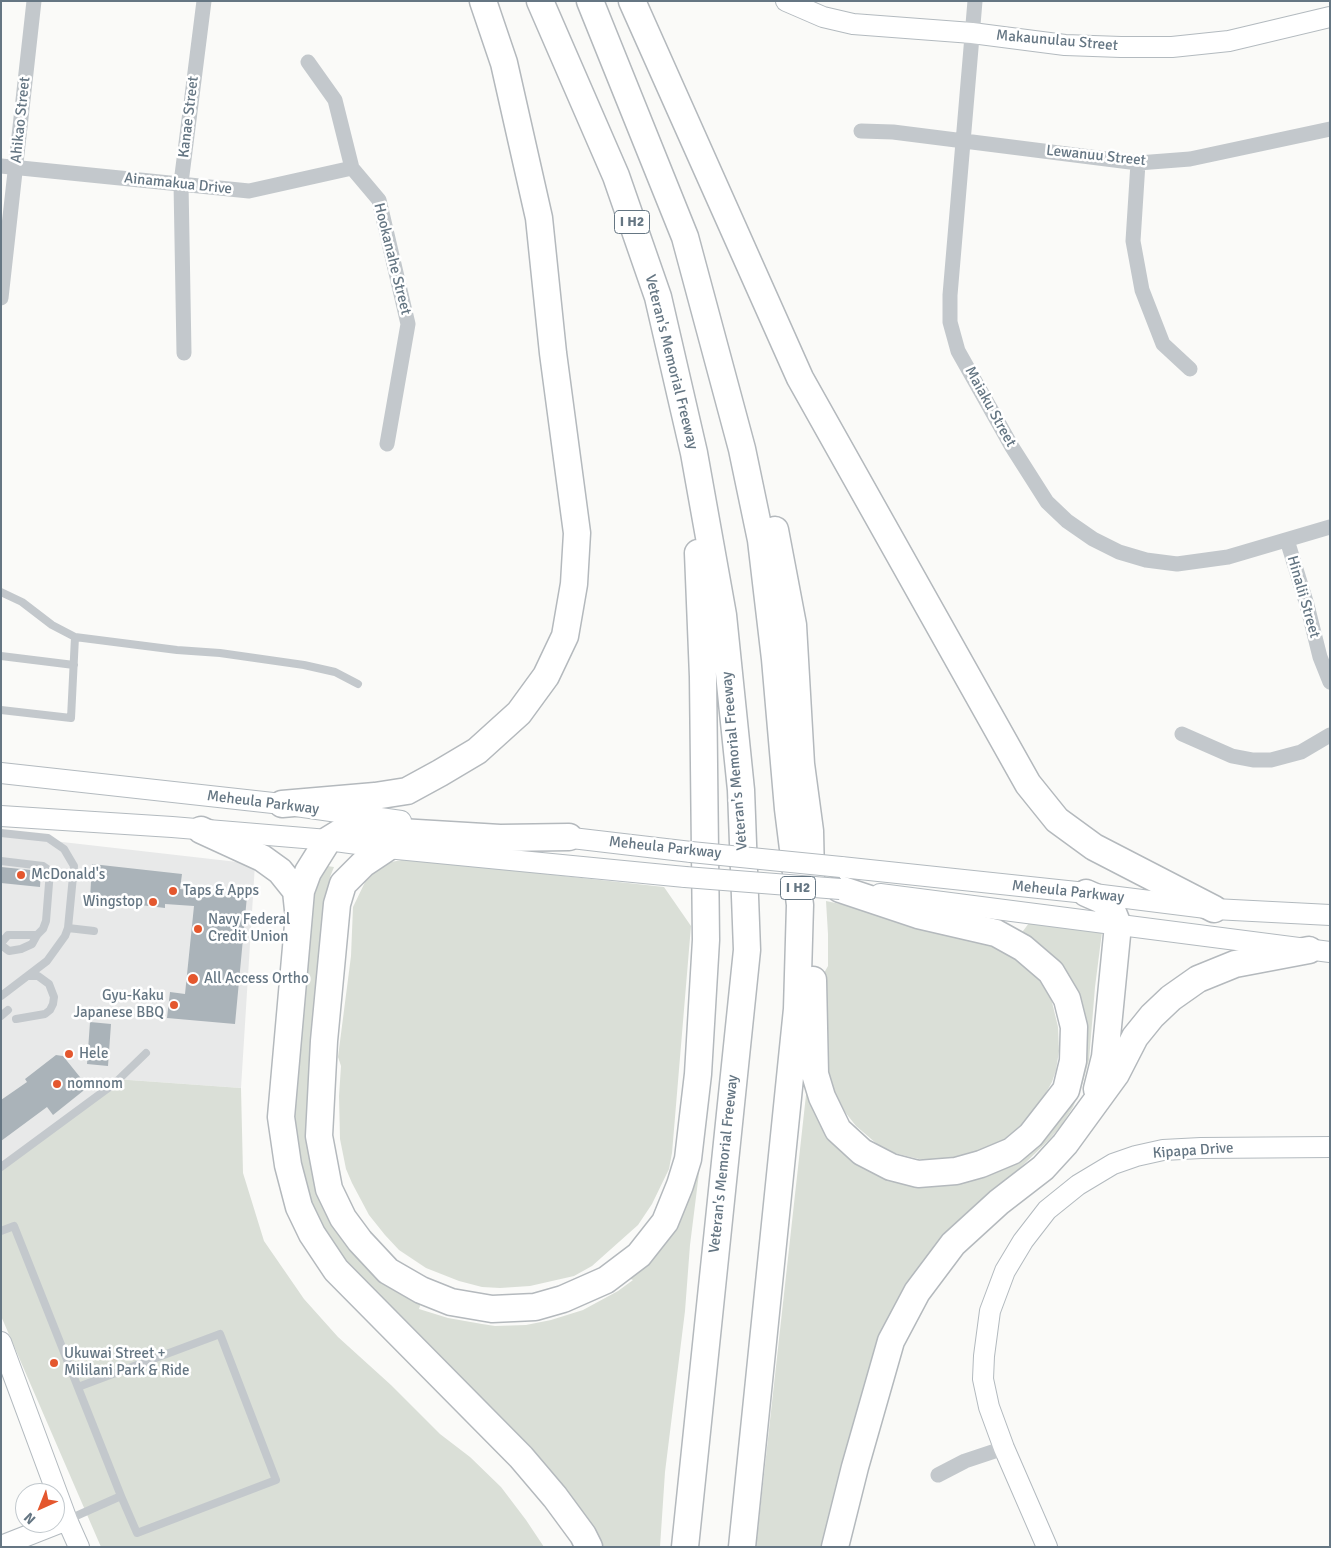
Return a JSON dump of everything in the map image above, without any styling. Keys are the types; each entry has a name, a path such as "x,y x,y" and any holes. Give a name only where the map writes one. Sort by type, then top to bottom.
{"highway":[{"path":"282,804 375,796 407,791 440,773 477,751 520,713 546,676 565,636 574,584 577,533 553,353 539,218 504,62 483,1"},
{"name":"Veteran's Memorial Freeway","path":"540,1 616,176 658,297 694,453 723,615 740,790 747,950 685,1547"},
{"name":"I H2","path":"590,1 685,238 742,449 761,540 775,659 788,809 800,905 797,1009 742,1547"},
{"path":"632,1 800,378 1028,784 1056,820 1094,848 1214,909"},
{"path":"685,238 752,431 794,625 801,764 810,831 815,1074 822,1097 838,1130 862,1152 891,1167 918,1174 956,1171 981,1164 1012,1151 1031,1135 1066,1090 1073,1061 1074,1027 1067,999 1051,972 1023,948 996,933 918,916 841,878"},
{"path":"387,848 364,864 344,884 337,904 324,1040 319,1136 329,1190 343,1218 360,1241 388,1271 421,1290 451,1302 492,1309 535,1307 563,1299 606,1280 639,1255 665,1222 672,1209 688,1159 698,1074 706,940 703,677 694,453"},
{"path":"201,830 262,858 280,871 296,890 298,914"},
{"path":"569,837 500,838 367,830 341,832 328,840 308,872 301,891 281,1117 288,1166 299,1207 336,1270 521,1457 555,1497 583,1535 589,1547"},
{"path":"1082,1122 1096,1093 1105,1057 1118,925 1112,910 1102,900 1086,893"},
{"path":"835,1547 855,1467 891,1341 917,1292 953,1244 999,1202 1043,1168 1066,1144 1116,1074 1135,1037 1152,1016 1171,998 1198,979 1235,964 1319,951"}],"main road":[{"name":"Makaunulau Street","path":"786,1 823,16 853,24 972,33 1065,45 1121,47 1172,47 1229,41 1330,17"},
{"name":"Meheula Parkway","path":"1,773 282,804 390,820 569,837 691,852 1118,925 1319,951"},
{"name":"Meheula Parkway","path":"1,816 328,840 387,848 685,877 841,878 1086,893 1214,909 1330,915"},
{"name":"Kipapa Drive","path":"1047,1547 988,1407 983,1379 990,1311 1005,1271 1023,1241 1047,1210 1078,1185 1113,1164 1136,1156 1164,1150 1201,1148 1330,1147"},
{"path":"1,1342 67,1520 79,1547"},
{"path":"1,1546 67,1520"}],"street":[{"name":"Ahikao Street","path":"1,298 9,167 34,1"},
{"name":"Kanae Street","path":"184,353 181,183 204,1"},
{"name":"Maiaku Street","path":"975,1 950,295 950,322 958,351 1012,447 1047,502 1067,521 1092,539 1119,552 1146,560 1177,564 1228,557 1330,527"},
{"name":"Hookanahe Street","path":"308,62 335,100 352,168 380,200 408,324 387,444"},
{"name":"Lewanuu Street","path":"861,131 893,132 1138,163 1190,159 1330,129"},
{"path":"1138,163 1133,241 1142,290 1163,344 1190,370"},
{"name":"Ainamakua Drive","path":"9,167 249,191 352,168"},
{"name":"Hinalii Street","path":"1287,540 1307,605 1320,658 1330,682"},
{"path":"1182,734 1232,756 1253,760 1271,760 1301,752 1330,734"},
{"path":"938,1475 965,1461 1004,1448"}],"lane":[{"path":"1,592 22,602 52,624 75,637 176,650 220,653 304,665 335,672 358,684"},
{"path":"1,710 71,718 75,637"},
{"path":"1,656 74,665"},
{"path":"1,833 48,838 64,849 74,866 68,928 65,936 47,961 1,996"},
{"path":"1,861 43,866 50,871 46,921 43,929 32,944 21,949 9,951 1,944 8,935 37,935"},
{"path":"68,928 94,931"},
{"path":"16,1019 45,1014 53,1004 53,990 49,984 38,976 28,976"},
{"path":"1,1016 8,1010"},
{"path":"1,1167 115,1083 146,1053"},
{"path":"1,1231 14,1226 136,1533 276,1480 220,1334 78,1387"},
{"path":"67,1520 120,1496"}],"shaded area":[{"path":"1,835 255,864 241,1088 115,1079 1,1167"},
{"path":"402,860 437,862 664,887 691,926 672,1153 669,1169 652,1204 638,1225 592,1266 574,1276 530,1286 500,1288 482,1287 459,1281 426,1268 399,1250 385,1235 369,1215 346,1169 340,1139 339,1096 341,1066 338,1057 351,956 353,907 367,878 380,867"},
{"path":"320,865 334,867 330,877 324,910 308,1093 308,1111 316,1176 421,1303 419,1309 448,1318 495,1326 526,1325 551,1320 583,1310 618,1291 633,1280 628,1278 642,1267 711,1061 690,1245 685,1311 665,1472 660,1547 603,1547 591,1526 540,1458 329,1245 297,1169 293,1089 308,896"},
{"path":"826,901 980,933 1010,943 1047,987 1058,1027 1059,1051 1056,1070 1052,1082 1037,1109 1004,1142 960,1158 936,1161 923,1160 894,1153 877,1144 856,1126 845,1112 832,1087 825,1061 823,1000 824,973 828,966"},
{"path":"1029,923 1102,932 1089,1060 1081,1089 1073,1107 1061,1126 1048,1141 971,1211 938,1244 828,1547 756,1547 808,1077 850,1155 1002,1168 1085,1053 1020,935"},
{"path":"115,1079 241,1088 243,1173 264,1241 304,1299 338,1337 391,1385 440,1434 470,1457 501,1487 544,1547 101,1547 1,1316 1,1167"}],"building":[{"path":"92,864 182,874 180,889 247,896 235,1024 167,1018 170,992 185,994 194,906 165,904 165,908 90,899"},
{"name":"McDonald's","path":"1,867 41,871 40,887 1,883"},
{"path":"90,1022 111,1024 108,1066 87,1064"},
{"path":"56,1055 63,1056 88,1087 53,1115 47,1107 1,1141 1,1100 27,1082 25,1079"}],"place":[{"name":"McDonald's","path":"21,875"},
{"name":"Taps & Apps","path":"173,891"},
{"name":"Wingstop","path":"153,902"},
{"name":"Navy Federal Credit Union","path":"198,929"},
{"name":"All Access Ortho","path":"193,979"},
{"name":"Gyu-Kaku Japanese BBQ","path":"174,1005"},
{"name":"Hele","path":"69,1054"},
{"name":"nomnom","path":"57,1084"},
{"name":"Ukuwai Street + Mililani Park & Ride","path":"54,1363"}]}
